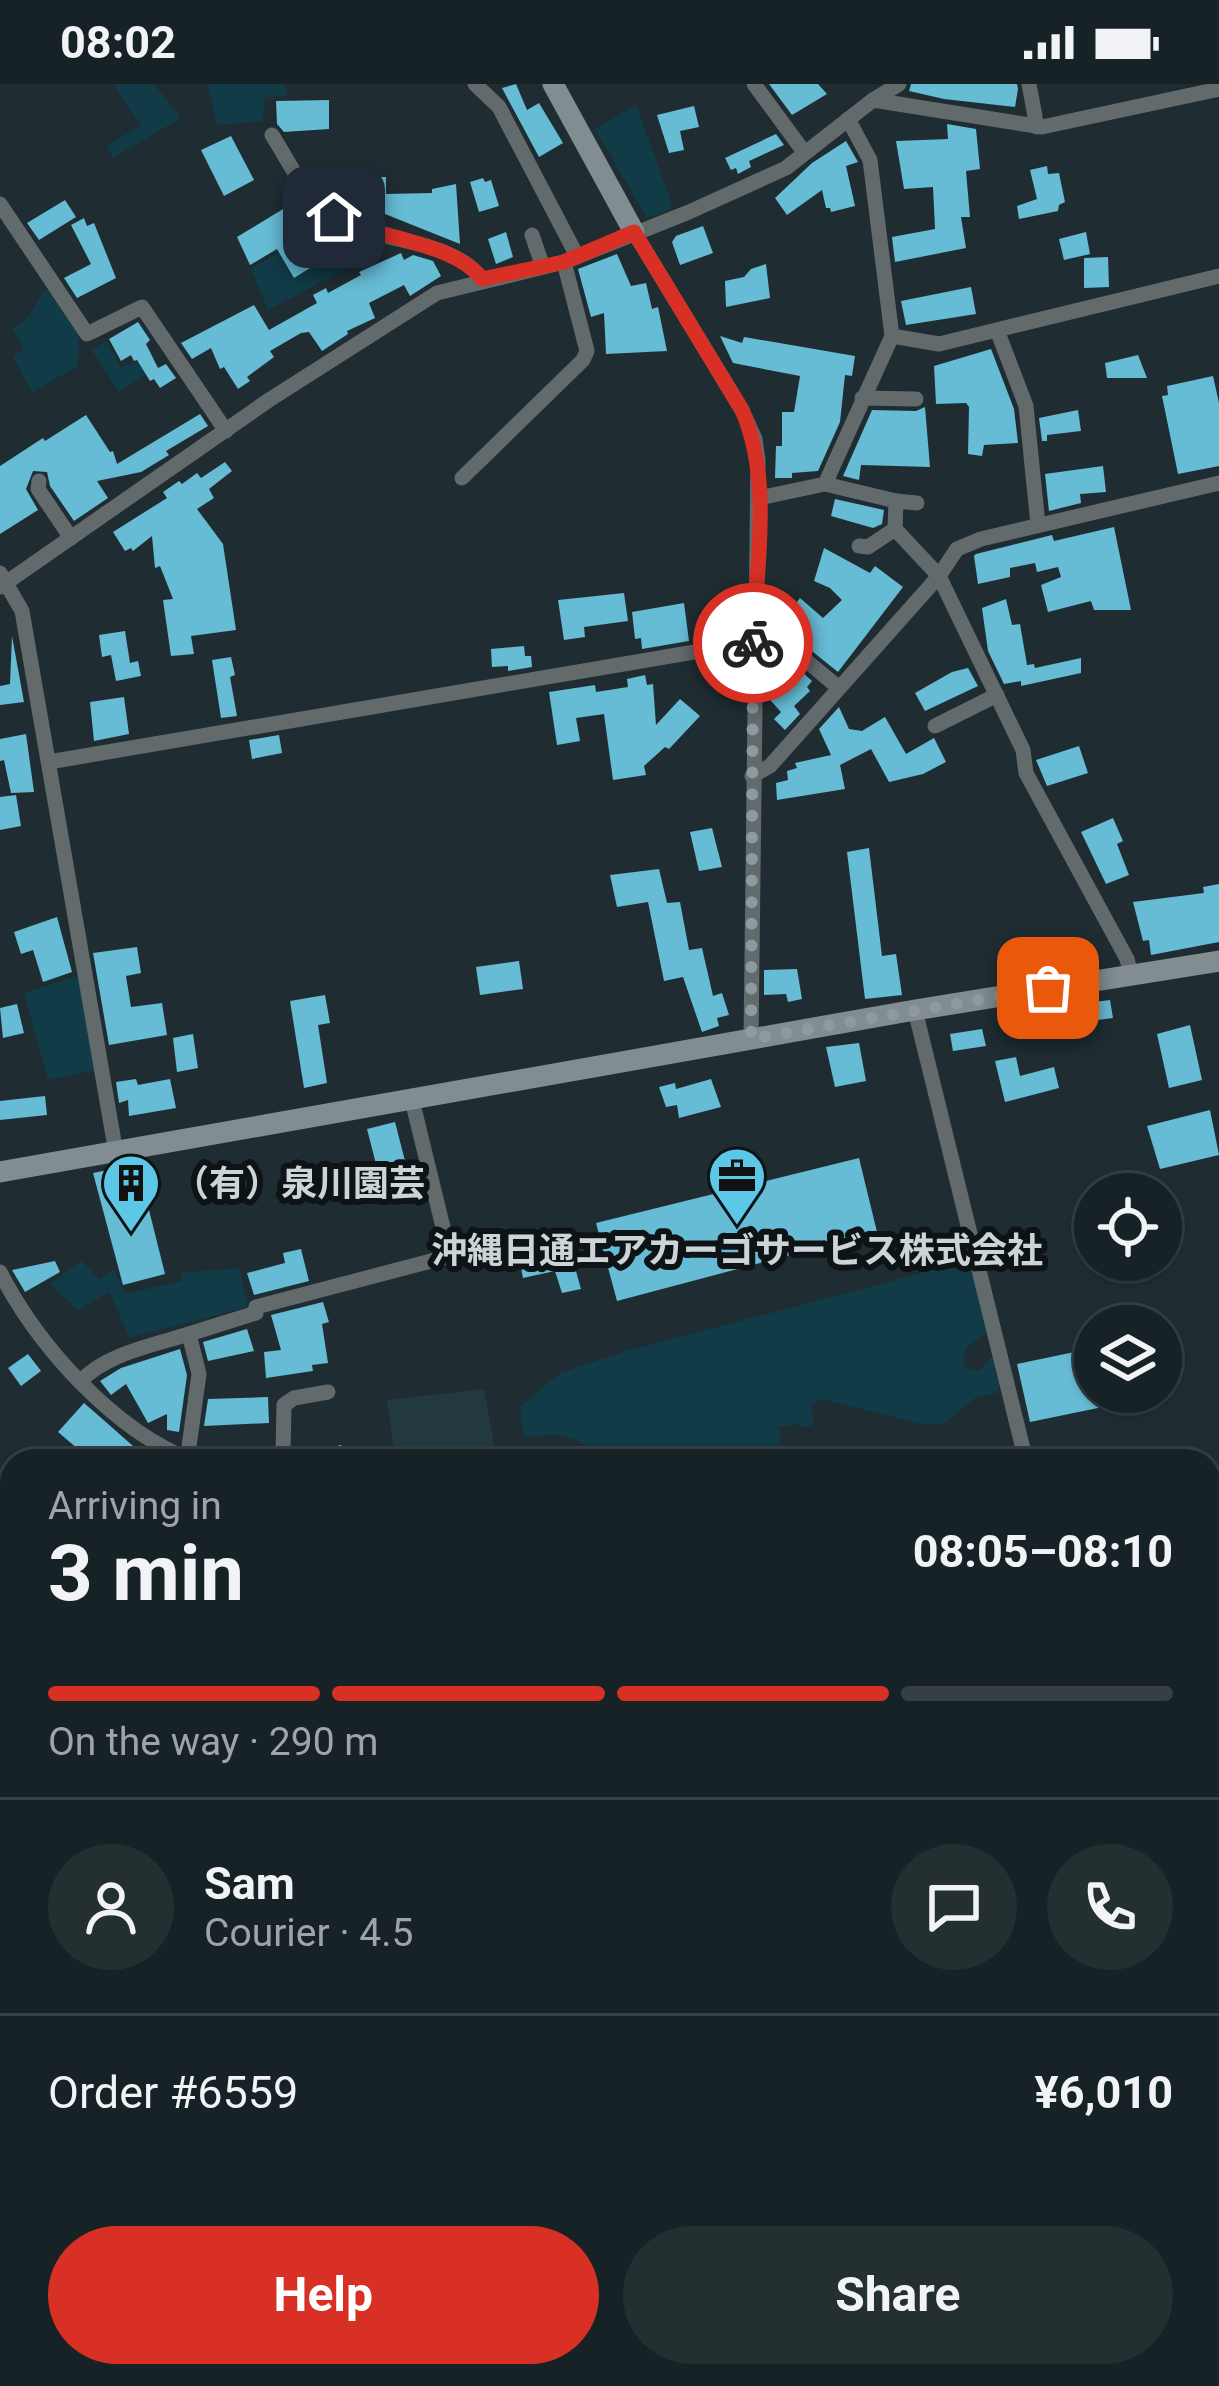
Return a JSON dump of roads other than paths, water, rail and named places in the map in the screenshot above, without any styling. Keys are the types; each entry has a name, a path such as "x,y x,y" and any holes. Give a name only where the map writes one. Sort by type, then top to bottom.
{"street":[{"path":"462,478 535,411 587,351 570,259 500,107 475,84"},
{"path":"553,84 634,232 742,410 754,439 759,498 753,642 751,1039"},
{"path":"754,84 804,152"},
{"path":"116,1153 22,611 2,581 437,292 570,259 768,177 899,84"},
{"path":"1029,84 1037,127"},
{"path":"873,100 1037,127 1219,89"},
{"path":"825,484 892,336 870,160 848,119"},
{"path":"272,135 315,202 334,217 440,252 482,279"},
{"path":"0,204 87,334 142,307 226,431"},
{"path":"532,235 542,267"},
{"path":"892,336 939,344 1219,276"},
{"path":"997,330 1026,406 1038,525"},
{"path":"862,398 916,399"},
{"path":"39,481 38,489 71,538"},
{"path":"752,776 770,766 939,577 957,550 1038,525 1219,483"},
{"path":"759,498 825,484 917,503"},
{"path":"896,500 896,529 939,577 1023,750 1026,772 1131,974"},
{"path":"860,546 868,548 896,529"},
{"path":"49,763 753,642"},
{"path":"791,648 839,688"},
{"path":"935,726 997,695"},
{"path":"0,1172 1219,961"},
{"path":"915,1010 1023,1449"},
{"path":"80,1382 133,1352 256,1313 256,1306 450,1256 412,1100"},
{"path":"0,1272 32,1324 80,1382 135,1428 171,1449"},
{"path":"189,1334 199,1374 191,1449"},
{"path":"284,1449 284,1405 294,1398 328,1392"}],"place":[{"name":"沖縄日通エアカーゴサービス株式会社","path":"737,1227"},
{"name":"（有）泉川園芸","path":"131,1234"}]}
